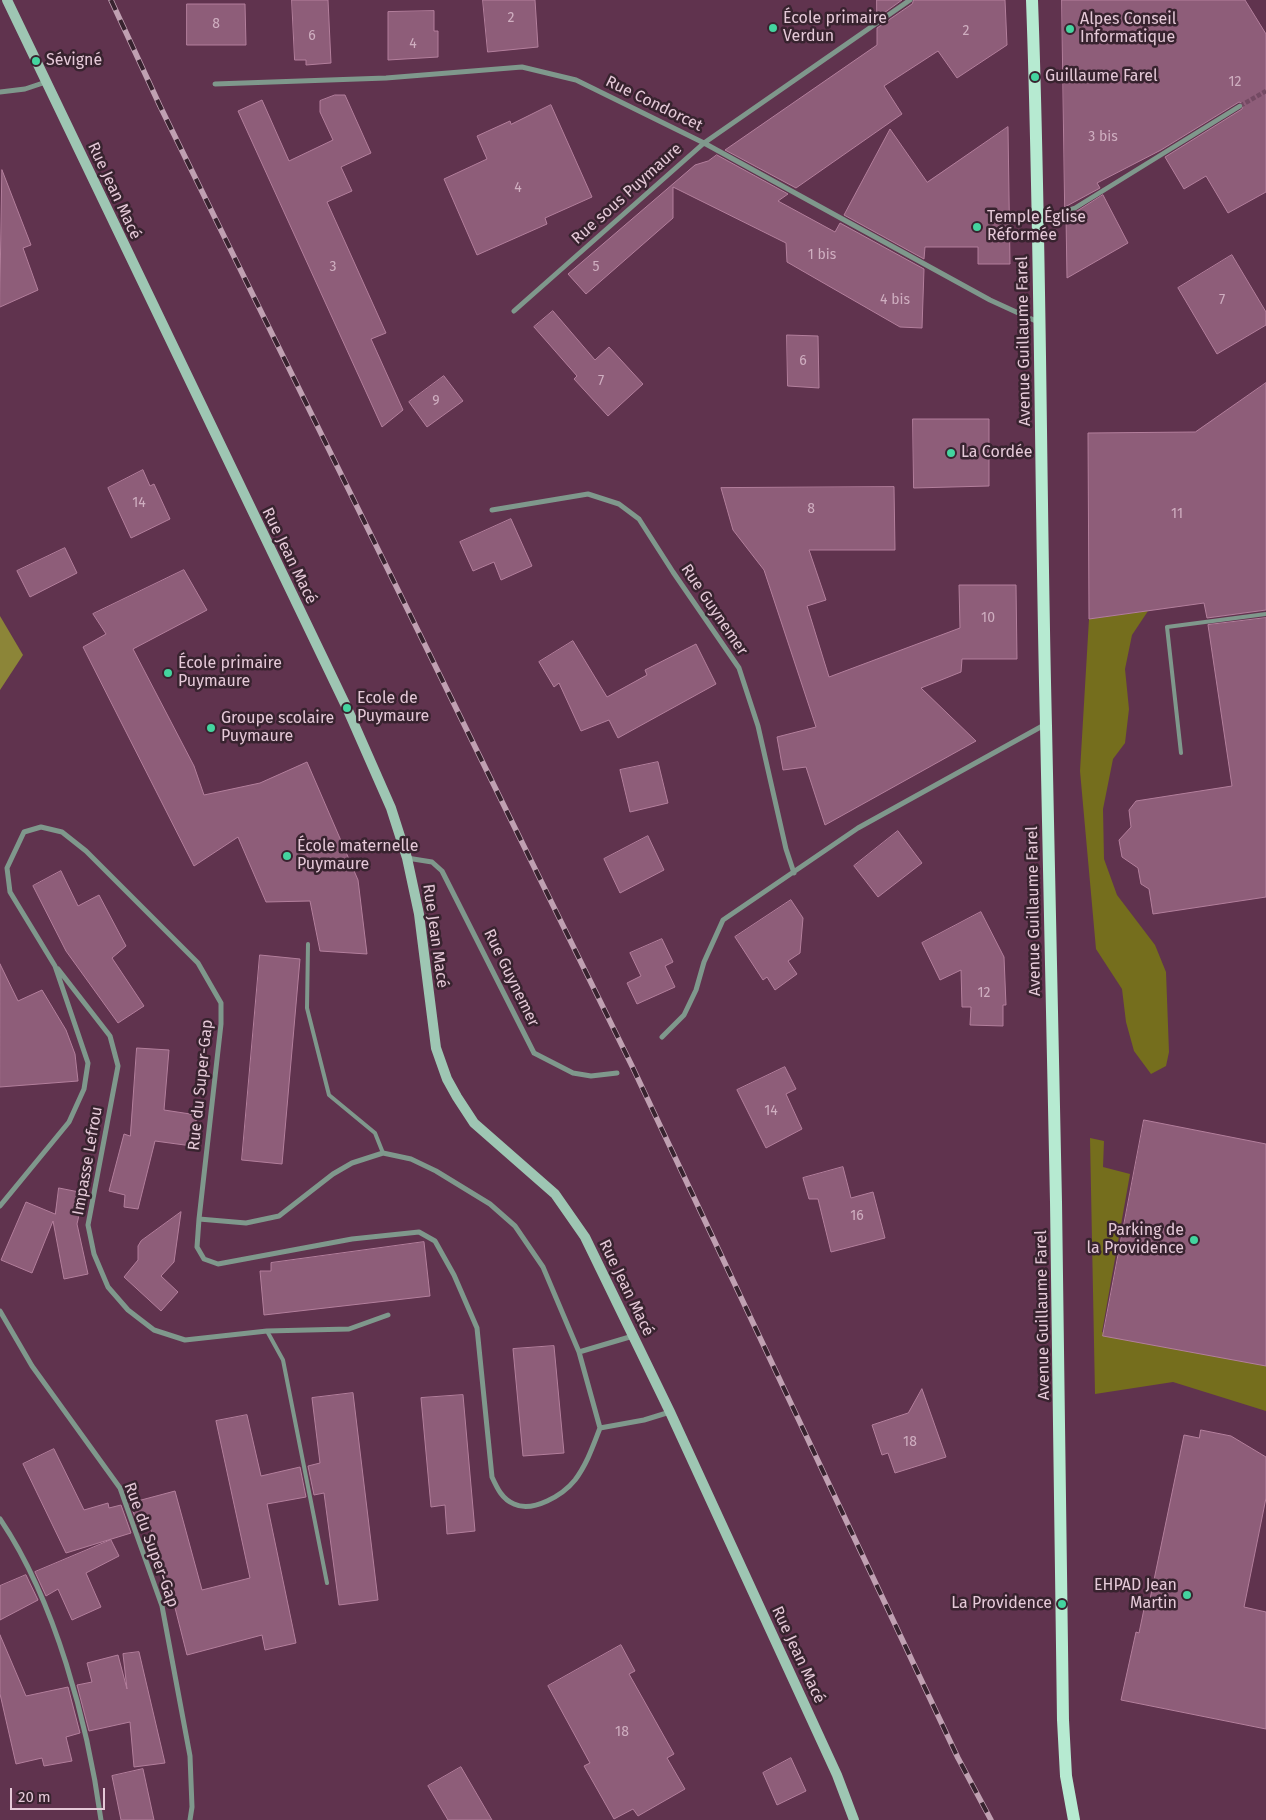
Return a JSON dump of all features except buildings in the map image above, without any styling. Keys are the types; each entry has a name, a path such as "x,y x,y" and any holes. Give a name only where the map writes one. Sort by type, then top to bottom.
{"main road":[{"name":"Rue Jean Macé","path":"7,0 347,708 390,808 407,858 419,914 436,1048 447,1079 474,1123 555,1194 585,1237 670,1412 837,1775 854,1820"},
{"name":"Avenue Guillaume Farel","path":"1032,0 1058,1228 1063,1720 1066,1776 1074,1820"}],"street":[{"name":"Rue sous Puymaure","path":"514,311 704,142 910,0"},
{"name":"Rue Condorcet","path":"216,84 386,78 522,67 576,80 704,142 981,296 1040,322"},
{"path":"0,92 25,89 46,82"},
{"path":"1038,221 1075,208 1240,106"},
{"name":"Rue Guynemer","path":"492,510 588,494 619,504 639,519 739,668 758,726 786,849 794,872"},
{"path":"662,1037 684,1015 696,990 704,962 723,920 858,828 1046,724"},
{"name":"Rue du Super-Gap","path":"0,1206 69,1122 84,1089 88,1064 55,966 10,892 7,868 24,832 41,827 62,832 86,850 198,963 221,1004 221,1024 197,1247 204,1259 218,1264 352,1239 419,1232 435,1241 454,1275 477,1328 492,1478 500,1493 514,1504 531,1506 550,1499 574,1482 584,1467 600,1428"},
{"name":"Rue Guynemer","path":"407,858 432,862 442,871 534,1053 573,1073 591,1076 617,1073"},
{"name":"Impasse Lefrou","path":"55,966 110,1036 118,1066 88,1225 94,1254 108,1288 128,1310 154,1330 185,1340 267,1331 349,1329 388,1315"},
{"path":"199,1219 246,1223 279,1216 333,1174 352,1163 383,1153 411,1159 466,1187 490,1204 515,1226 542,1267 579,1352 600,1428 644,1420 670,1412"},
{"name":"Rue du Super-Gap","path":"0,1311 32,1366 120,1488 162,1606 190,1756 192,1807 190,1820"},
{"path":"579,1352 633,1336"},
{"path":"0,1519 35,1586 58,1640 96,1784 102,1820"}],"lane":[{"path":"1181,753 1167,627 1266,614"},
{"path":"308,944 307,1008 328,1095 375,1133 383,1153"},
{"path":"267,1331 283,1360 327,1583"}],"shaded area":[{"path":"1148,611 1132,635 1125,669 1129,709 1125,743 1113,759 1103,809 1104,859 1117,895 1155,945 1166,972 1169,1052 1166,1066 1151,1074 1134,1051 1126,1022 1122,989 1096,949 1080,771 1089,619"},
{"path":"0,616 23,655 0,690"},
{"path":"1090,1138 1104,1141 1103,1167 1130,1174 1102,1332 1116,1336 1266,1171 1266,1411 1173,1382 1095,1394"}],"tunnel":[{"path":"1240,106 1266,91"}],"railway":[{"path":"111,0 160,106 632,1066 958,1758 991,1820"}],"place":[{"name":"École primaire Verdun","path":"773,28"},
{"name":"Alpes Conseil Informatique","path":"1070,29"},
{"name":"Sévigné","path":"36,61"},
{"name":"Guillaume Farel","path":"1035,77"},
{"name":"Temple Église Réformée","path":"977,227"},
{"name":"La Cordée","path":"951,453"},
{"name":"École primaire Puymaure","path":"168,673"},
{"name":"Ecole de Puymaure","path":"347,708"},
{"name":"Groupe scolaire Puymaure","path":"211,728"},
{"name":"École maternelle Puymaure","path":"287,856"},
{"name":"Parking de la Providence","path":"1194,1240"},
{"name":"EHPAD Jean Martin","path":"1187,1595"},
{"name":"La Providence","path":"1062,1604"}]}
